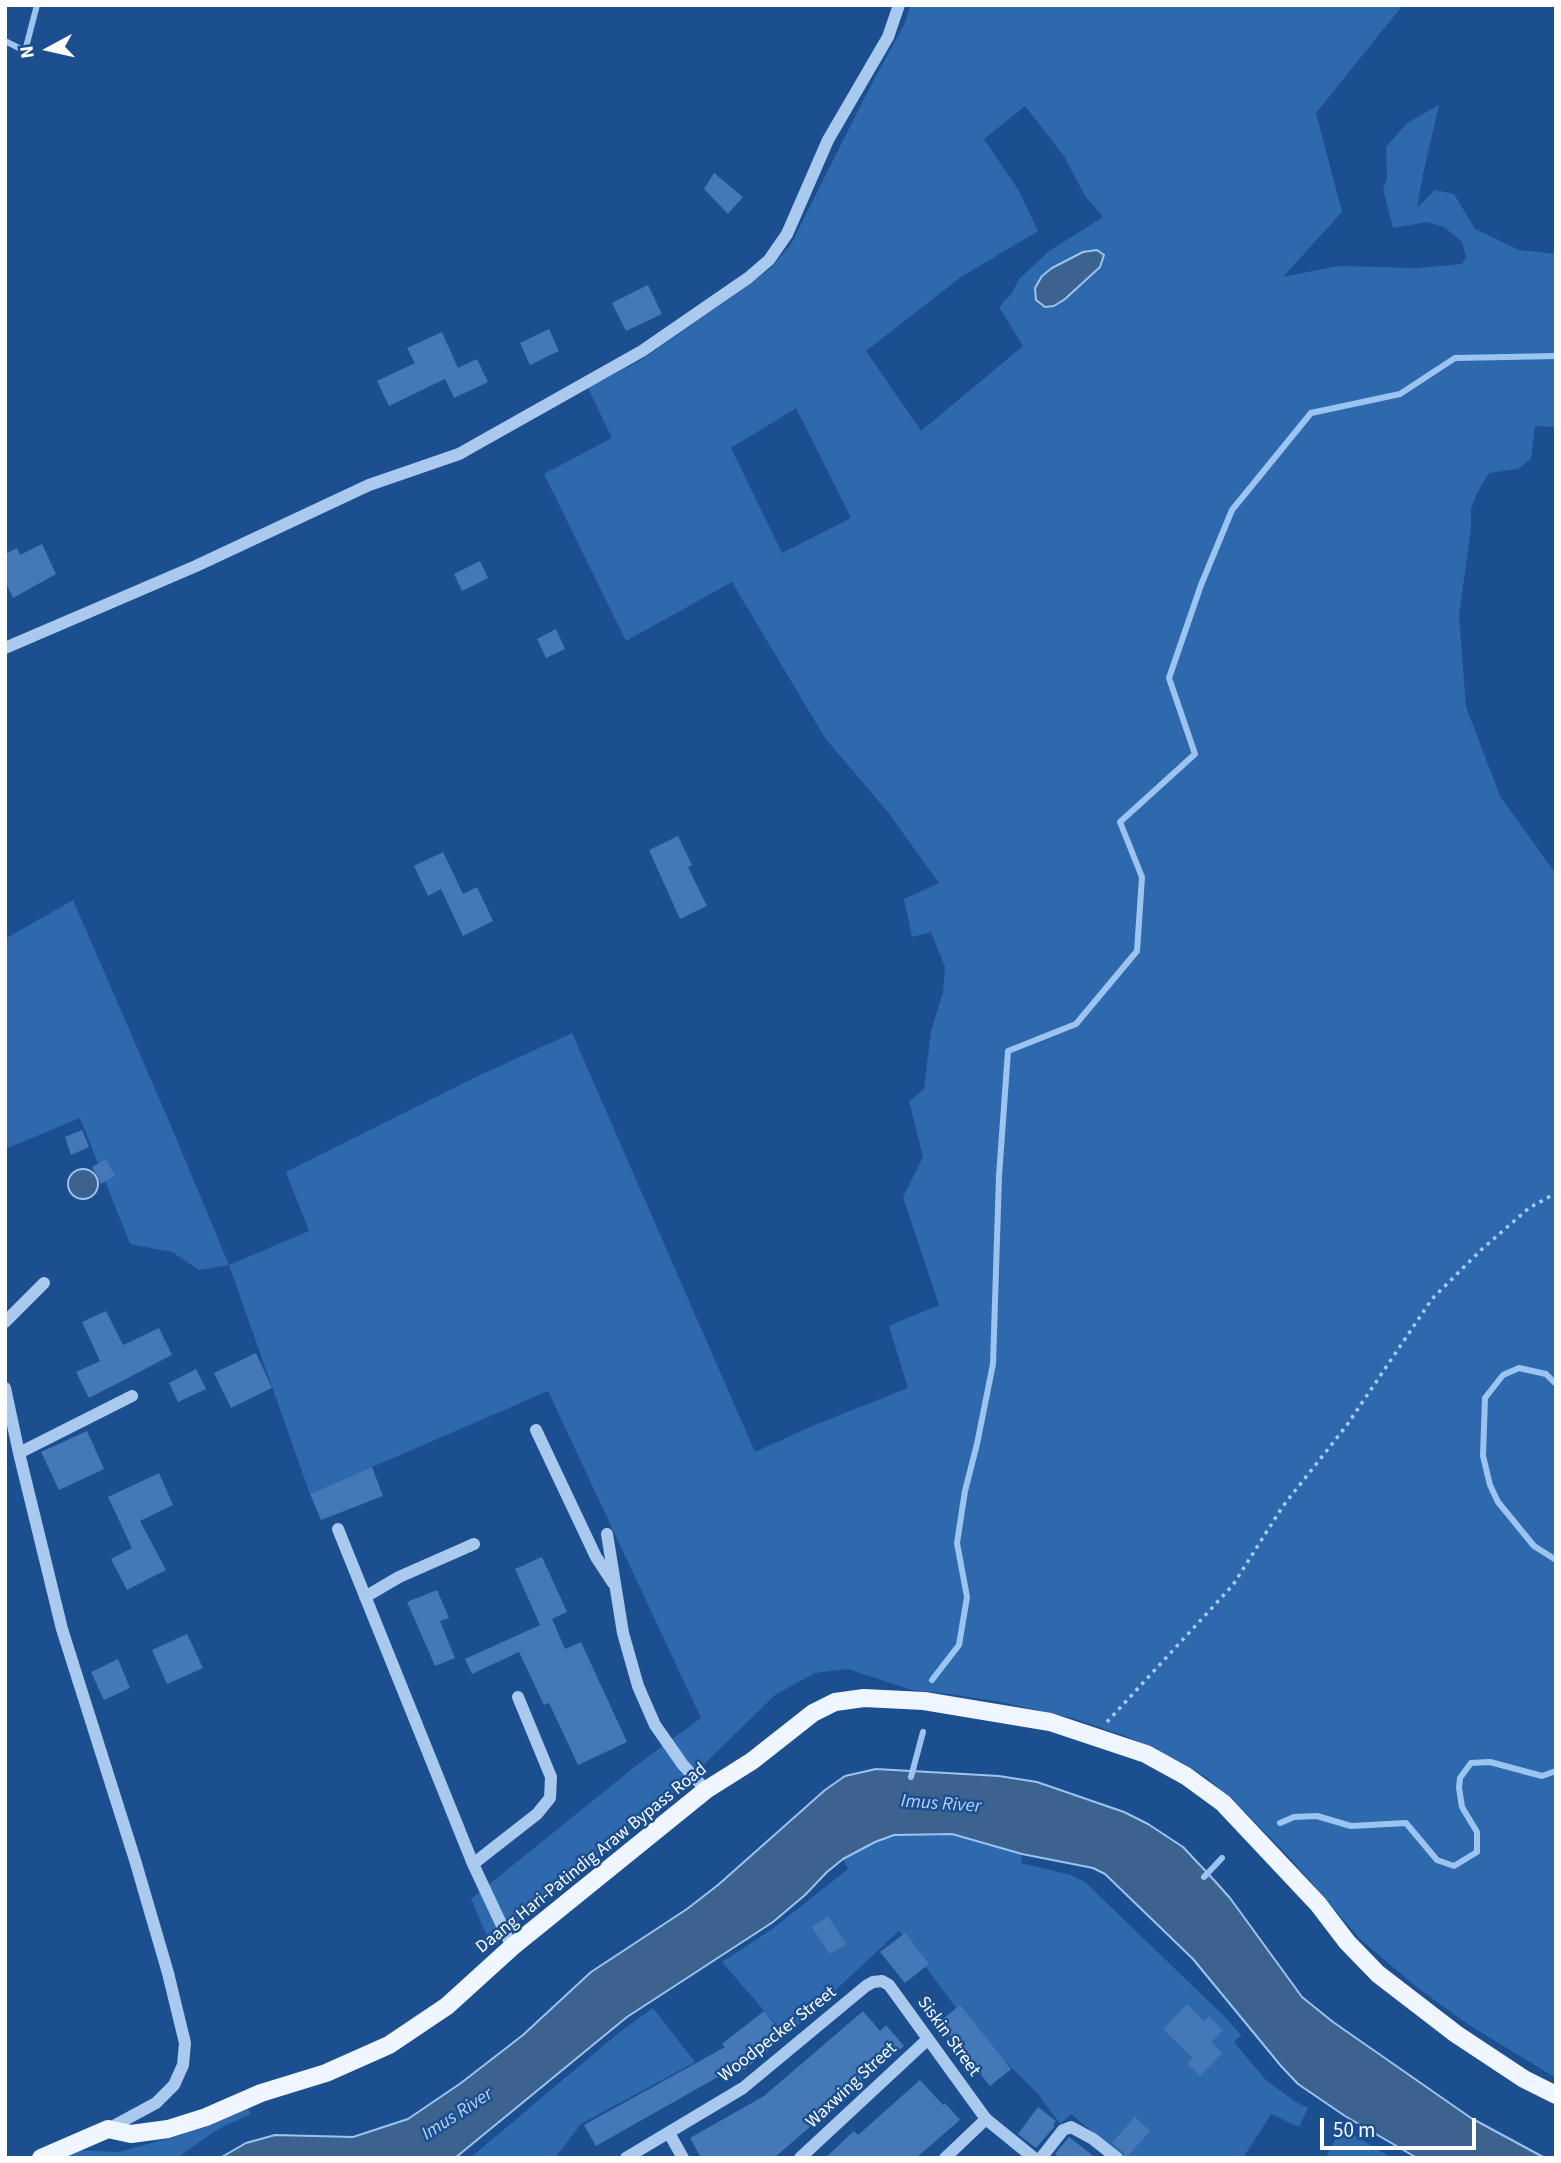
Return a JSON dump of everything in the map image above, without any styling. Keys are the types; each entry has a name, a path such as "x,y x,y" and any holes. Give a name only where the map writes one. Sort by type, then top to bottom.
{"main road":[{"name":"Daang Hari-Patindig Araw Bypass Road","path":"108,2129 131,2134 168,2129 206,2117 261,2092 326,2073 389,2045 447,2006 512,1947 706,1790 752,1762 813,1713 835,1702 864,1698 923,1701 1050,1722 1146,1754 1186,1776 1223,1803 1318,1904 1347,1942 1378,1974 1456,2034 1524,2078 1556,2095"},
{"path":"41,2158 108,2129"}],"street":[{"path":"5,648 196,566 369,485 459,454 642,352 748,278 769,260 787,234 828,139 887,37 899,5"},
{"path":"5,1322 44,1283"},
{"path":"5,1388 62,1629 135,1860 185,2043 183,2065 174,2085 156,2103 108,2129"},
{"path":"19,1453 132,1396"},
{"path":"537,1430 596,1557 617,1588"},
{"path":"338,1529 473,1864 512,1947"},
{"path":"607,1534 623,1633 638,1686 655,1725 682,1765 706,1790"},
{"path":"365,1597 399,1577 474,1544"},
{"path":"473,1864 537,1814 550,1798 551,1777 518,1698"},
{"name":"Siskin Street","path":"877,1981 889,1985 986,2119 1034,2158"},
{"name":"Woodpecker Street","path":"626,2158 754,2081 866,1986 877,1981"},
{"name":"Waxwing Street","path":"800,2158 928,2039"},
{"path":"946,2158 986,2119"},
{"path":"1041,2158 1063,2130 1071,2127 1093,2139 1117,2158"},
{"path":"669,2133 683,2158"}],"path":[{"path":"1094,1737 1233,1585 1283,1506 1347,1425 1432,1299 1481,1250 1529,1208 1556,1193"}],"shaded area":[{"path":"910,5 1403,5 1316,113 1342,212 1283,277 1338,266 1418,268 1462,264 1466,257 1462,242 1444,227 1427,222 1393,228 1383,189 1387,179 1386,147 1407,123 1439,105 1417,208 1435,190 1454,194 1475,229 1519,250 1556,254 1556,427 1535,426 1531,459 1518,469 1489,473 1477,493 1471,509 1471,528 1459,616 1466,707 1500,796 1556,874 1556,2078 1469,2025 1419,1989 1360,1939 1290,1858 1246,1813 1206,1777 1181,1762 1128,1737 1072,1718 1001,1702 912,1690 848,1669 815,1673 775,1695 683,1785 491,1946 471,1899 637,1765 701,1718 548,1391 310,1494 229,1265 309,1231 286,1172 476,1077 572,1033 755,1452 908,1388 889,1326 939,1305 903,1197 923,1157 909,1101 924,1089 931,1031 943,992 945,967 931,932 912,937 904,899 939,883 887,811 825,738 732,582 626,641 544,474 612,438 588,388 641,360 772,267 791,244 906,21","holes":["1025,106 1064,156 1085,196 1103,217 1048,252 1019,279 1012,293 999,307 1023,346 921,431 866,351 961,277 1038,231 1019,191 984,139","1065,262 1100,267 1065,299 1052,268","796,408 851,518 782,553 731,448"]},
{"path":"73,900 229,1265 199,1270 172,1252 130,1244 80,1118 5,1149 5,939"},
{"path":"952,1834 1022,1854 1021,1863 1071,1875 1085,1882 1225,2017 1241,2035 1234,2042 1265,2079 1308,2108 1299,2127 1271,2114 1243,2158 1124,2158 1071,2114 1060,2124 1038,2094 1003,2059 997,2063 899,1931 786,2036 722,1962 771,1930 848,1869 843,1859 894,1835"},
{"path":"653,2008 695,2062 581,2124 555,2158 470,2158 616,2035"},
{"path":"244,2102 251,2114 218,2129 177,2158 57,2158 72,2150 119,2152 181,2135"},
{"path":"1342,2128 1350,2133 1392,2158 1325,2158"}],"water":[{"path":"1097,250 1104,255 1100,267 1065,299 1054,306 1045,307 1036,300 1035,288 1042,276 1083,252"},
{"path":"83,1169 89,1170 97,1178 97,1190 89,1198 83,1199 77,1198 69,1190 68,1184 69,1178 77,1170"},
{"name":"Imus River","path":"876,1769 999,1776 1037,1782 1124,1812 1148,1824 1183,1847 1230,1898 1302,1997 1333,2022 1471,2118 1545,2158 1417,2158 1345,2116 1298,2084 1193,1959 1105,1874 1093,1868 1022,1854 952,1834 894,1835 843,1859 773,1922 627,2017 455,2158 220,2158 246,2143 275,2135 353,2137 408,2119 461,2083 523,2035 591,1972 687,1909 718,1885 825,1790 845,1776"}],"building":[{"path":"714,173 743,197 728,214 704,189"},
{"path":"648,285 662,314 626,331 612,303"},
{"path":"549,329 559,351 530,365 520,343"},
{"path":"442,332 458,368 477,359 488,382 454,398 445,379 389,406 377,381 415,363 407,348"},
{"path":"42,544 56,574 13,598 5,581 5,554 17,548 20,555"},
{"path":"480,561 488,578 462,591 454,574"},
{"path":"556,629 565,649 546,658 537,639"},
{"path":"678,836 692,865 688,867 707,906 680,919 649,850"},
{"path":"443,852 463,894 477,887 493,921 463,936 441,889 428,896 414,866"},
{"path":"82,1130 89,1147 71,1155 65,1137"},
{"path":"106,1159 115,1176 101,1184 92,1167"},
{"path":"106,1311 123,1345 159,1328 172,1355 89,1398 76,1372 100,1361 82,1322"},
{"path":"256,1353 272,1388 231,1408 214,1373"},
{"path":"196,1369 206,1389 178,1402 169,1383"},
{"path":"87,1431 104,1469 59,1490 41,1452"},
{"path":"372,1467 383,1496 321,1520 310,1494"},
{"path":"159,1473 173,1505 140,1521 166,1570 127,1590 111,1559 132,1548 108,1497"},
{"path":"542,1557 567,1612 552,1619 565,1649 581,1642 627,1742 578,1765 549,1703 544,1705 519,1652 472,1674 465,1659 540,1625 515,1569"},
{"path":"437,1590 449,1618 440,1621 455,1658 435,1666 407,1602"},
{"path":"187,1634 203,1668 167,1684 152,1650"},
{"path":"118,1659 130,1688 104,1700 91,1672"},
{"path":"828,1916 846,1944 830,1954 812,1927"},
{"path":"905,1933 929,1964 905,1983 880,1952"},
{"path":"1187,2004 1204,2021 1209,2016 1223,2030 1211,2042 1222,2053 1200,2076 1187,2064 1193,2058 1163,2029"},
{"path":"960,2005 1011,2069 990,2086 939,2022"},
{"path":"764,2011 785,2037 744,2070 739,2065 596,2146 584,2125 725,2047 722,2044"},
{"path":"863,2011 880,2031 886,2025 904,2046 774,2158 701,2158 690,2138 764,2096"},
{"path":"920,2080 960,2120 916,2158 825,2158 854,2131 858,2135"},
{"path":"1038,2107 1056,2121 1053,2125 1055,2126 1036,2148 1018,2134"},
{"path":"1135,2117 1150,2131 1126,2158 1112,2143"},
{"path":"1069,2137 1096,2158 1060,2158 1055,2154"}],"waterway":[{"path":"5,41 25,51 37,5"},
{"path":"932,1680 959,1645 967,1597 957,1543 965,1491 993,1364 999,1176 1008,1051 1076,1024 1137,951 1142,877 1120,822 1195,754 1169,678 1201,585 1232,510 1311,413 1400,394 1455,358 1556,356"},
{"path":"1556,1384 1546,1374 1519,1368 1503,1375 1485,1398 1483,1456 1490,1485 1498,1502 1534,1546 1556,1560"},
{"path":"911,1777 923,1732"},
{"path":"1280,1823 1294,1817 1317,1816 1351,1826 1406,1823 1437,1860 1454,1866 1477,1852 1477,1832 1462,1807 1459,1788 1460,1778 1471,1763 1490,1762 1542,1776 1556,1771"},
{"path":"1204,1877 1222,1858"}]}
